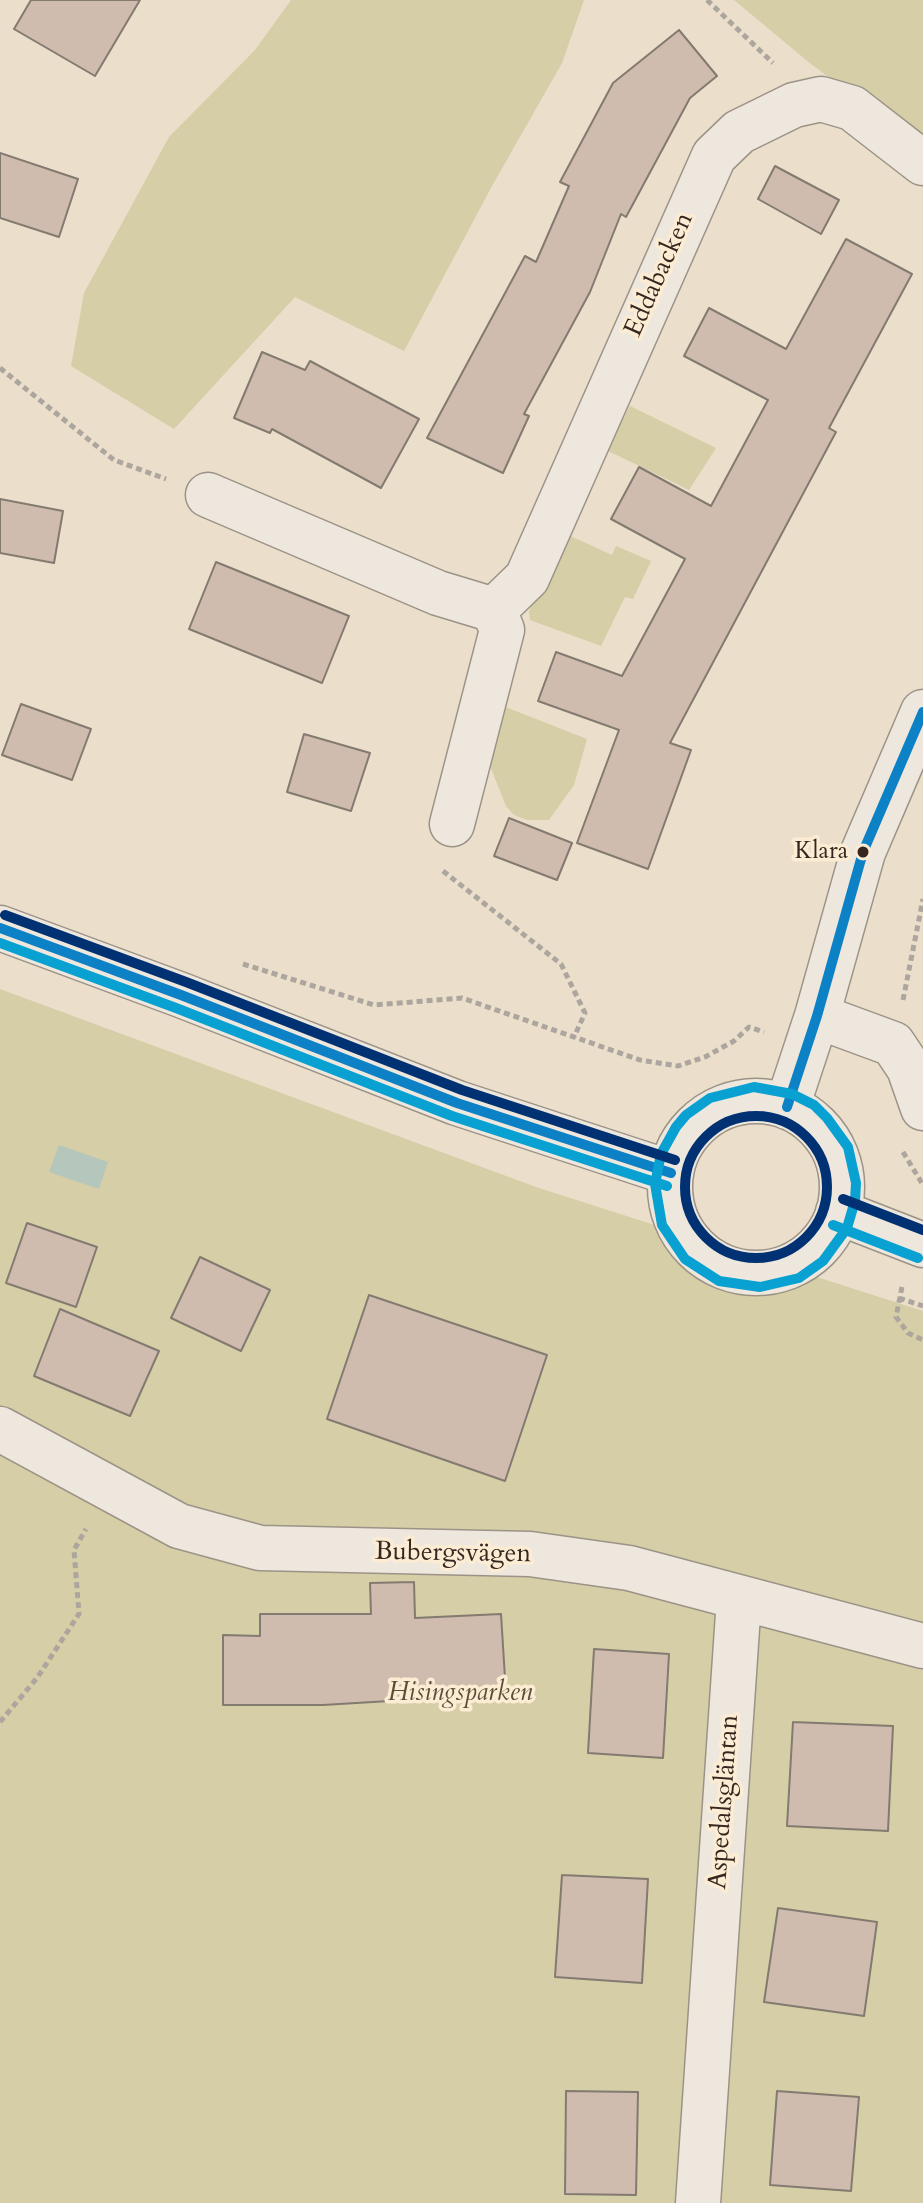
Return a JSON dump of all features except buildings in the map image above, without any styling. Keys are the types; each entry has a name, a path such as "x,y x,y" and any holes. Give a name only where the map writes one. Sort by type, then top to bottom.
{"street":[{"name":"Eddabacken","path":"494,610 527,578 714,156 739,132 794,105 821,99 852,108 923,163"},
{"path":"208,495 438,593 494,610 502,630 452,824"},
{"path":"787,1107 817,1016 863,852 923,712"},
{"path":"0,928 457,1103 671,1173"},
{"path":"817,1016 893,1044 909,1068 923,1108"},
{"path":"755,1101 787,1107 818,1128 835,1153 842,1183 838,1212 821,1243 794,1265 771,1272 735,1271 714,1263 687,1240 672,1208 671,1173 674,1159 686,1136 716,1111 755,1101"},
{"path":"838,1212 923,1245"},
{"name":"Bubergsvägen","path":"0,1429 179,1526 260,1548 530,1554 629,1568 923,1646"},
{"name":"Aspedalsgläntan","path":"698,2203 739,1599"}],"path":[{"path":"707,0 786,75 794,105"},
{"path":"0,368 114,460 208,495"},
{"path":"452,824 442,870 561,964 585,1013 574,1037"},
{"path":"893,1044 923,899"},
{"path":"233,961 374,1005 462,998 640,1060 678,1066 705,1057 734,1041 749,1027"},
{"path":"899,1298 923,1306"},
{"path":"0,1722 37,1678 79,1614 74,1550 89,1524 118,1492"}],"green space":[{"path":"291,0 584,0 562,63 404,351 295,297 174,429 71,366 84,293 169,137 255,50"},
{"path":"734,0 923,0 923,148 811,64"},
{"path":"630,406 716,448 689,490 606,450"},
{"path":"564,533 612,555 616,546 651,561 633,599 625,597 601,646 530,620 529,611"},
{"path":"503,706 587,739 574,785 549,820 527,820 514,815 506,806 488,761"},
{"name":"Hisingsparken","path":"0,989 536,1187 923,1311 923,2203 0,2203"}],"shaded area":[{"path":"59,1145 108,1162 99,1189 49,1172"}],"transit line":[{"path":"787,1107 817,1016 863,852 923,712"},
{"path":"5,915 462,1090 675,1160"},
{"path":"0,928 457,1103 671,1173"},
{"path":"0,943 452,1116 667,1186"},
{"path":"754,1087 792,1094 814,1105 848,1147 856,1183 855,1201 847,1228 823,1261 799,1278 760,1287 719,1281 685,1259 662,1225 655,1184 661,1154 686,1115 710,1098 754,1087"},
{"path":"756,1116 783,1121 806,1137 822,1160 827,1187 822,1214 806,1237 783,1253 756,1258 729,1253 706,1237 690,1214 685,1187 690,1160 706,1137 729,1121 756,1116"},
{"path":"843,1199 923,1230"},
{"path":"833,1225 918,1258"}],"place":[{"name":"Klara","path":"863,852"}]}
